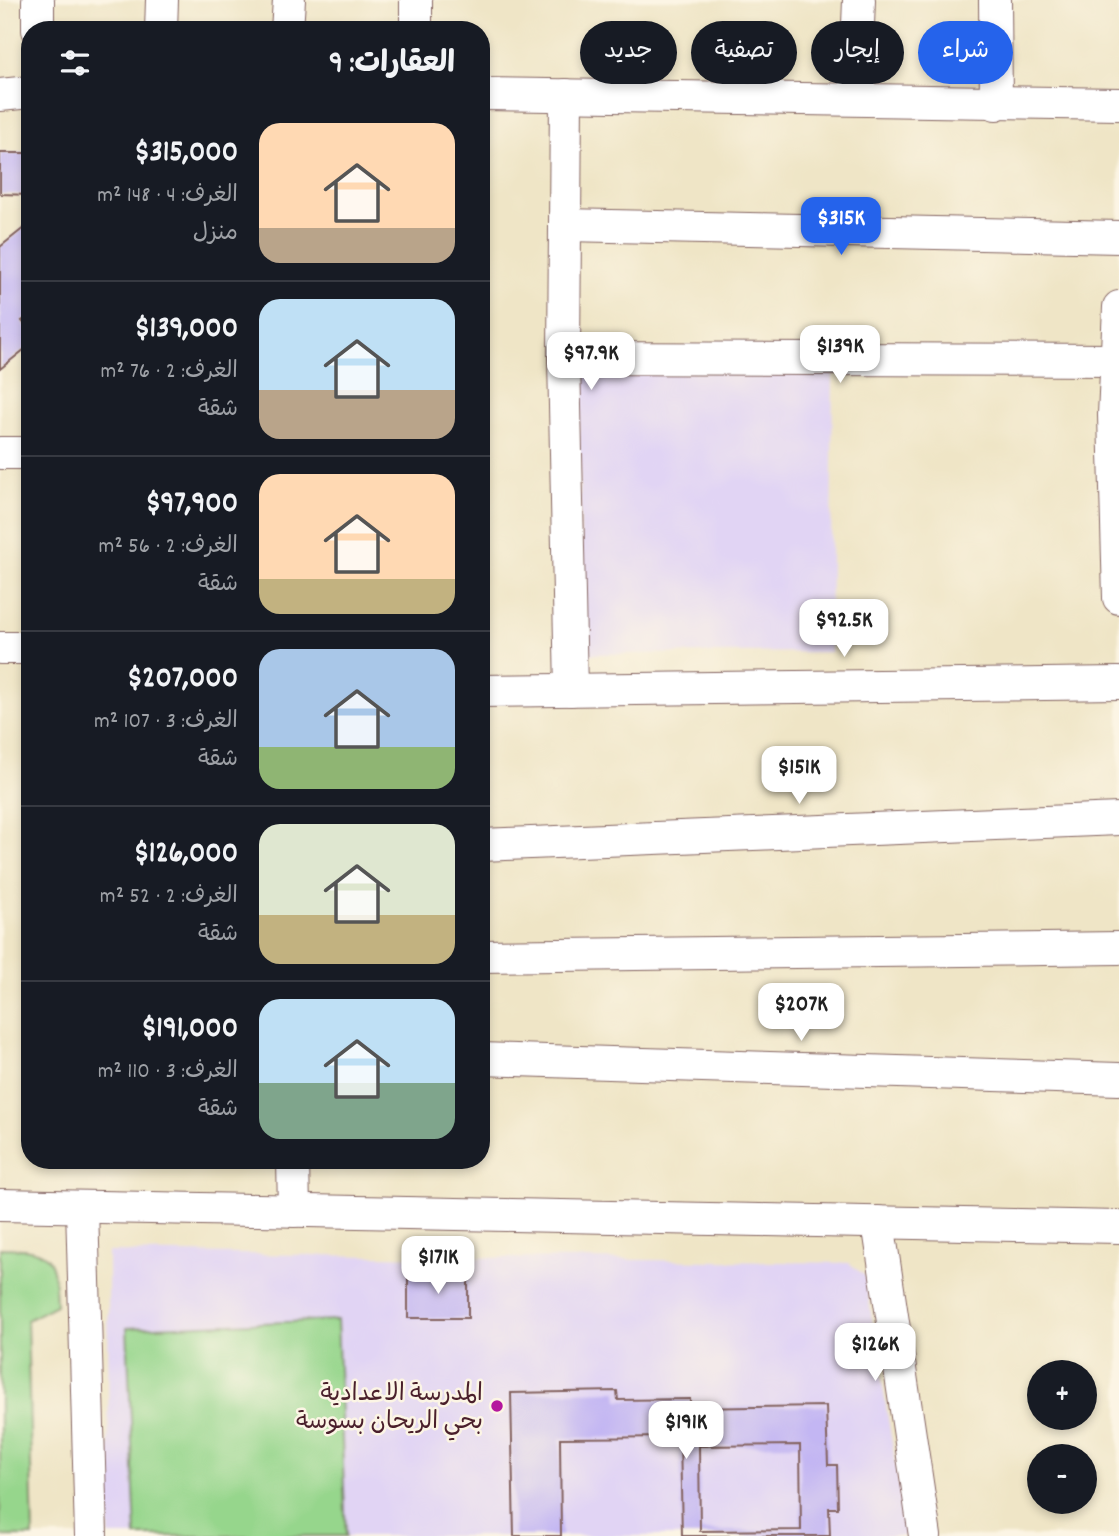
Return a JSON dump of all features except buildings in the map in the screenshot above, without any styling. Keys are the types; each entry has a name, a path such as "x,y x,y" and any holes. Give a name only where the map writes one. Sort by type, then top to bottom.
{"street":[{"path":"38,0 38,21"},
{"path":"162,0 162,21"},
{"path":"288,21 289,0"},
{"path":"416,0 416,21"},
{"path":"855,99 859,0"},
{"path":"995,0 996,104"},
{"path":"0,95 21,93"},
{"path":"490,94 1119,104"},
{"path":"566,95 564,358 571,690"},
{"path":"565,225 1119,237"},
{"path":"1119,307 1116,360 1119,598"},
{"path":"564,358 1116,360"},
{"path":"0,453 21,453"},
{"path":"0,649 21,648"},
{"path":"490,691 1119,683"},
{"path":"490,845 1119,819"},
{"path":"490,956 1119,948"},
{"path":"490,1059 1119,1079"},
{"path":"293,1169 294,1211"},
{"path":"0,1205 1119,1228"},
{"path":"82,1207 91,1536"},
{"path":"878,1222 925,1536"}],"shaded area":[{"path":"833,369 830,652 583,654 578,393 584,374"},
{"name":"المدرسة الاعدادية بحي الريحان بسوسة","path":"108,1252 849,1263 865,1276 907,1536 109,1536"}],"green space":[{"path":"0,1248 40,1253 47,1258 54,1275 56,1305 27,1320 33,1536 0,1536"},
{"path":"337,1320 346,1536 136,1536 127,1328"}],"place":[{"name":"المدرسة الاعدادية بحي الريحان بسوسة","path":"497,1406"}]}
